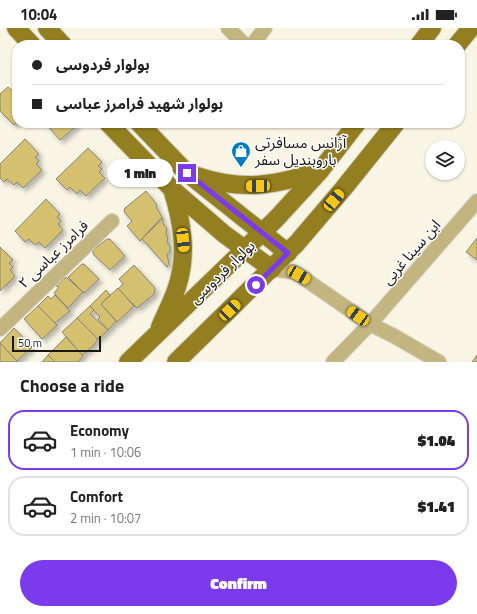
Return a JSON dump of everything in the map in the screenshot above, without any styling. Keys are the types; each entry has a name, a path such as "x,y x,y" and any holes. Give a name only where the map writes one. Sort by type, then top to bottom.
{"main road":[{"path":"16,28 27,40"},
{"path":"47,28 59,40"},
{"path":"423,40 432,28"},
{"path":"461,40 471,28"},
{"path":"113,128 172,189 224,234 272,270"},
{"path":"144,128 187,173 288,253"},
{"name":"بولوار فردوسی","path":"128,362 263,233 320,171 353,128"},
{"path":"176,362 288,253 343,189 392,128"},
{"path":"187,173 212,181 242,186 268,185 293,180 320,171"},
{"path":"156,334 178,286 184,251 181,218 172,189"}],"street":[{"path":"228,28 240,40"},
{"path":"256,40 265,28"},
{"name":"ابن سینا غربی","path":"333,362 370,324 477,201"},
{"name":"فرامرز عباسی ۲","path":"0,329 112,221"},
{"path":"288,253 293,272"},
{"path":"272,270 293,272 310,282 370,324 435,359"}],"building":[{"path":"8,87 12,91 12,123 0,111 0,94"},
{"path":"49,128 74,128 60,140"},
{"path":"25,139 39,154 35,157 39,161 36,164 42,170 23,188 17,182 14,185 7,179 4,182 0,178 0,164"},
{"path":"88,148 102,162 98,166 102,169 99,172 105,178 86,196 80,190 77,194 70,187 67,190 56,179"},
{"path":"146,191 157,205 156,207 162,217 140,241 127,226 132,221 124,212 125,208"},
{"path":"46,199 60,214 57,217 61,221 58,224 63,230 45,248 39,242 35,245 29,239 25,242 15,231"},
{"path":"163,218 163,224 167,228 167,242 170,246 170,251 167,255 169,263 167,267 142,239"},
{"path":"477,238 477,260 466,252"},
{"path":"107,239 110,239 125,256 110,270 93,254 93,250"},
{"path":"0,247 13,260 9,263 13,267 10,270 15,276 0,291"},
{"path":"82,264 84,264 99,279 84,293 68,277"},
{"path":"134,265 155,288 154,294 137,308 118,289 123,284 119,279"},
{"path":"66,277 83,292 68,308 54,293 59,287 56,286"},
{"path":"118,288 134,306 117,322 101,304"},
{"path":"106,290 110,295 101,304 116,321 108,330 98,319 100,317 90,306"},
{"path":"55,295 70,311 55,323 38,306 48,296 51,299"},
{"path":"38,306 57,325 42,339 24,319"},
{"path":"90,306 94,310 90,314 108,330 98,339 77,318"},
{"path":"77,318 98,339 94,345 82,355 62,332"},
{"path":"14,328 32,347 17,361 0,343"},
{"path":"66,337 83,356 78,362 55,362 48,355"},
{"path":"0,343 17,361 17,362 0,362"},
{"path":"48,355 55,362 42,362"},
{"path":"477,355 477,362 472,362"}],"place":[{"name":"آژانس مسافرتی باروبندیل سفر","path":"241,168"}],"route":[{"path":"187,173 288,253 256,285"}]}
